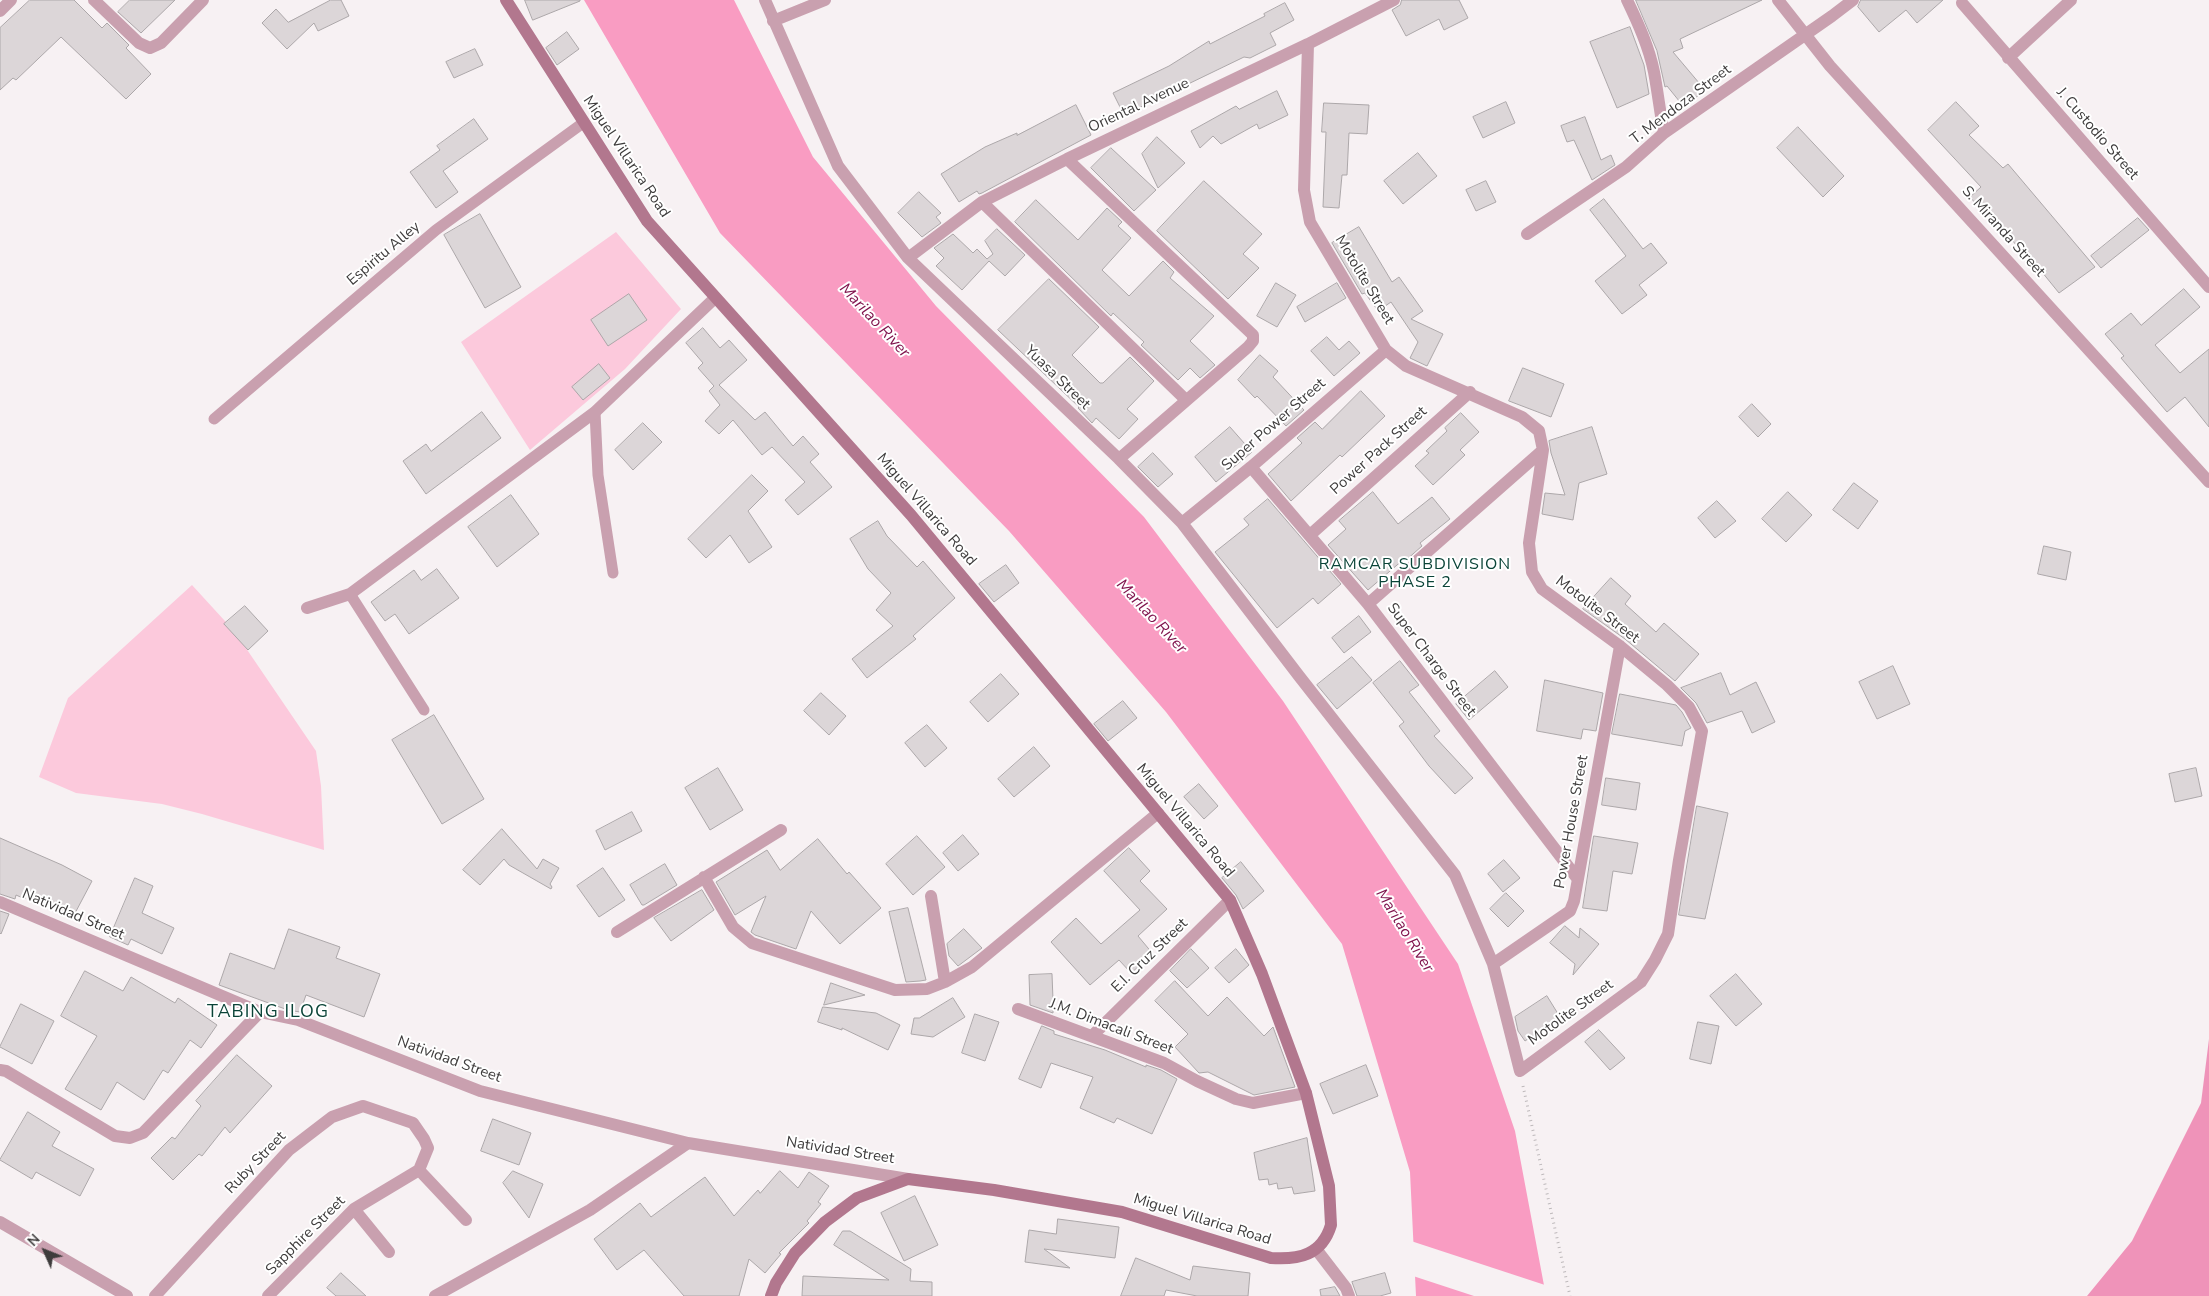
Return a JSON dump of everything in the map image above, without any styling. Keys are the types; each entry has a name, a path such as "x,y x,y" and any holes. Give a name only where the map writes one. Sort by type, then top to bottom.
{"main road":[{"name":"Miguel Villarica Road","path":"506,0 647,221 910,514 1230,900 1262,974 1306,1093 1330,1186 1330,1231 1316,1249 1292,1260 1271,1258 1122,1212 994,1190 908,1179 857,1198 825,1222 796,1253 776,1283 771,1296"}],"street":[{"path":"0,11 11,0"},
{"path":"94,0 139,43 150,48 161,43 203,0"},
{"name":"Yuasa Street","path":"765,0 838,166 908,258 1120,459 1182,523 1304,684 1456,875 1493,964 1520,1071"},
{"path":"773,21 825,0"},
{"name":"Oriental Avenue","path":"908,258 982,202 1067,159 1308,44 1394,0"},
{"path":"1628,0 1644,36 1654,72 1664,133"},
{"name":"S. Miranda Street","path":"1778,0 1855,94 2209,482"},
{"name":"T. Mendoza Street","path":"1527,234 1626,167 1664,133 1853,0"},
{"path":"2008,58 2071,0"},
{"name":"J. Custodio Street","path":"1962,3 2209,287"},
{"name":"Motolite Street","path":"1308,44 1304,190 1310,222 1386,350 1406,366 1470,392 1522,417 1539,431 1543,450 1529,543 1532,572 1542,590 1620,646 1667,685 1689,707 1702,731 1668,934 1641,982 1520,1071"},
{"path":"1067,159 1253,335 1253,341 1120,459"},
{"path":"982,202 1186,400"},
{"path":"307,608 350,594 595,412 715,298"},
{"name":"Super Power Street","path":"1182,523 1251,467 1386,350"},
{"name":"Power Pack Street","path":"1310,534 1470,392"},
{"path":"1368,604 1543,450"},
{"name":"Super Charge Street","path":"1251,467 1368,604 1577,878"},
{"name":"Power House Street","path":"1493,964 1570,911 1574,901 1620,646"},
{"path":"704,876 733,927 752,943 895,990 927,989 972,968 1158,813"},
{"path":"616,932 781,830"},
{"path":"931,896 945,982"},
{"name":"E.I. Cruz Street","path":"1092,1036 1230,900"},
{"name":"Natividad Street","path":"0,902 260,1012 298,1020 480,1091 688,1143 908,1179"},
{"name":"J.M. Dimacali Street","path":"1018,1009 1164,1063 1236,1099 1253,1103 1306,1093"},
{"path":"0,1070 115,1136 130,1138 143,1133 260,1012"},
{"name":"Ruby Street","path":"155,1296 288,1150 332,1116 363,1106 412,1123 428,1148 419,1170"},
{"path":"435,1296 590,1210 688,1143"},
{"path":"419,1170 466,1220"},
{"name":"Sapphire Street","path":"268,1296 354,1209 419,1170"},
{"path":"354,1209 389,1252"},
{"path":"0,1222 127,1296"},
{"path":"1316,1249 1346,1288 1349,1296"}],"lane":[{"name":"Espiritu Alley","path":"214,419 436,230 583,123"},
{"path":"595,412 598,475 613,573"},
{"path":"350,594 424,710"}],"path":[{"path":"1520,1071 1570,1296"}],"shaded area":[{"path":"616,232 681,309 625,369 530,450 461,342"},
{"path":"192,585 235,632 316,751 321,786 324,850 162,804 76,793 39,777 68,698"},
{"path":"2209,1039 2209,1296 2087,1296 2132,1241 2201,1103"}],"water":[{"name":"Marilao River","path":"584,0 734,0 813,157 936,306 1144,517 1283,701 1458,964 1515,1131 1546,1296 1416,1296 1410,1172 1342,944 1166,712 1009,531 720,233"}],"pier":[{"path":"1411,1241 1548,1286 1549,1296 1474,1296 1413,1276"}],"building":[{"path":"30,0 74,0 102,28 107,23 129,45 126,48 151,74 126,99 61,37 16,80 13,78 0,90 0,28"},
{"path":"130,0 175,0 141,33 118,12"},
{"path":"331,0 341,0 349,16 318,31 314,23 287,49 262,23 276,9 288,22"},
{"path":"525,0 580,0 580,1 533,20"},
{"path":"1402,0 1459,0 1468,18 1444,30 1439,19 1406,36 1392,10 1400,5"},
{"path":"1636,0 1762,0 1680,39 1683,48 1673,52 1705,90 1684,107 1667,86 1665,87 1657,51"},
{"path":"1861,0 1943,0 1917,23 1906,10 1879,32 1858,7"},
{"path":"1285,3 1294,20 1270,33 1276,45 1250,58 1244,57 1124,115 1113,93 1169,66 1209,41 1210,44 1265,16 1264,14"},
{"path":"1630,27 1644,65 1649,94 1617,108 1590,42"},
{"path":"567,32 579,49 557,65 546,48"},
{"path":"475,49 483,65 454,78 446,62"},
{"path":"1277,91 1288,115 1259,129 1257,124 1221,144 1213,136 1200,148 1191,131 1236,106 1239,109"},
{"path":"1506,102 1515,123 1483,138 1473,117"},
{"path":"1956,102 1979,126 1969,135 2003,168 2008,164 2095,267 2059,293 2020,245 2018,247 1992,217 1989,219 1970,197 1981,187 1928,130"},
{"path":"1324,103 1369,105 1367,134 1349,133 1347,175 1342,175 1339,208 1323,207 1326,132 1322,132"},
{"path":"1076,105 1091,135 982,193 979,194 977,191 959,202 941,174 985,147 1017,133 1017,135"},
{"path":"1585,117 1601,160 1611,155 1615,165 1592,180 1574,140 1567,142 1561,126"},
{"path":"474,119 488,139 443,171 458,192 436,208 410,172 440,150 437,146"},
{"path":"1798,127 1844,176 1823,197 1777,148"},
{"path":"1157,137 1185,163 1158,188 1142,154"},
{"path":"1111,148 1156,190 1134,211 1091,168"},
{"path":"1418,153 1437,176 1403,204 1384,181"},
{"path":"1204,181 1262,234 1243,254 1259,268 1228,299 1157,231"},
{"path":"1486,181 1496,202 1476,211 1466,190"},
{"path":"919,192 941,213 936,217 941,223 922,237 898,213"},
{"path":"1604,199 1643,249 1651,243 1667,263 1639,285 1647,295 1622,314 1595,281 1626,256 1590,210"},
{"path":"1036,200 1078,240 1107,208 1122,222 1118,226 1131,238 1102,270 1129,296 1163,261 1174,272 1170,278 1214,316 1190,341 1215,365 1200,378 1190,368 1178,380 1141,345 1144,342 1113,313 1111,316 1015,222"},
{"path":"480,214 521,287 485,308 444,235"},
{"path":"2138,218 2149,230 2101,268 2091,256"},
{"path":"1359,227 1392,282 1399,277 1423,311 1411,319 1443,334 1427,366 1410,358 1418,342 1391,302 1378,311 1365,293 1362,294 1332,243"},
{"path":"997,229 1025,255 1005,276 989,261 962,290 936,266 944,258 934,248 953,234 973,253 977,249 987,259 993,254 985,241"},
{"path":"1049,279 1099,327 1072,355 1100,383 1103,383 1130,357 1154,381 1127,409 1138,419 1119,439 1096,418 1092,423 1079,407 998,330"},
{"path":"1276,283 1296,295 1277,327 1257,316"},
{"path":"1337,283 1346,298 1305,322 1297,307"},
{"path":"2184,289 2200,307 2155,345 2180,373 2209,349 2209,427 2185,397 2167,412 2121,358 2124,356 2105,334 2131,313 2141,325"},
{"path":"629,294 647,320 608,346 591,320"},
{"path":"703,328 720,348 729,340 747,360 719,385 755,420 765,412 793,446 803,436 819,454 810,462 832,487 798,515 785,500 805,482 772,447 762,455 733,420 719,434 705,421 720,405 709,391 714,386 698,368 703,363 686,343"},
{"path":"1327,337 1339,350 1349,341 1360,353 1334,376 1311,351"},
{"path":"1260,355 1278,371 1273,377 1304,410 1286,426 1257,396 1255,398 1238,380"},
{"path":"599,364 610,378 583,400 572,387"},
{"path":"1523,368 1564,384 1551,417 1509,401"},
{"path":"1361,391 1385,416 1342,457 1340,455 1291,501 1268,474 1302,443 1297,438 1315,422 1322,429"},
{"path":"1752,404 1771,424 1758,437 1739,417"},
{"path":"482,412 501,438 426,494 403,461 426,444 431,451"},
{"path":"1461,413 1479,432 1460,450 1465,455 1433,485 1415,466 1429,453 1426,451 1447,431 1445,428"},
{"path":"643,423 662,442 633,470 615,450"},
{"path":"1230,427 1252,452 1216,482 1195,457"},
{"path":"1592,427 1607,474 1579,483 1573,520 1542,514 1545,493 1565,495 1549,441"},
{"path":"1153,453 1173,474 1158,487 1138,467"},
{"path":"752,475 768,491 748,511 772,547 749,563 730,535 706,558 688,539"},
{"path":"1854,483 1878,501 1858,529 1833,510"},
{"path":"1373,492 1398,524 1432,497 1450,519 1420,543 1422,546 1405,561 1404,559 1368,590 1328,545 1346,529 1339,521"},
{"path":"1788,492 1812,515 1786,542 1762,519"},
{"path":"511,495 539,534 497,567 468,527"},
{"path":"1268,499 1341,584 1318,604 1313,598 1277,628 1215,552 1249,525 1244,519"},
{"path":"1717,501 1736,521 1715,538 1698,518"},
{"path":"878,521 887,536 917,567 923,561 955,598 913,636 916,639 867,678 852,659 893,626 876,610 891,593 868,569 850,539"},
{"path":"2044,546 2071,552 2066,580 2038,574"},
{"path":"1006,565 1019,583 994,602 979,584"},
{"path":"437,569 459,598 409,634 395,614 385,621 371,602 414,570 421,580"},
{"path":"1611,578 1631,596 1625,604 1656,632 1664,623 1699,654 1675,681 1625,639 1583,609"},
{"path":"245,606 268,631 248,650 224,624"},
{"path":"1359,616 1371,632 1344,653 1332,638"},
{"path":"1352,657 1372,680 1337,709 1317,685"},
{"path":"1400,661 1419,685 1409,692 1440,731 1434,736 1473,778 1455,794 1429,766 1399,726 1404,722 1373,683"},
{"path":"1893,666 1910,704 1877,719 1859,682"},
{"path":"1495,671 1508,687 1469,720 1456,704"},
{"path":"1721,673 1730,695 1756,682 1775,722 1752,733 1742,711 1707,723 1696,703 1681,688"},
{"path":"1001,674 1019,694 988,722 970,702"},
{"path":"1545,680 1603,693 1596,731 1583,729 1581,739 1537,731"},
{"path":"821,693 846,716 829,735 804,711"},
{"path":"1620,694 1676,705 1691,728 1685,731 1682,746 1612,734"},
{"path":"1123,701 1137,718 1108,741 1094,724"},
{"path":"434,715 484,799 442,824 392,740"},
{"path":"927,725 947,748 925,767 905,743"},
{"path":"1034,747 1050,766 1014,797 998,779"},
{"path":"718,768 743,810 710,830 685,788"},
{"path":"2196,768 2202,796 2175,802 2169,774"},
{"path":"1606,778 1640,783 1636,810 1602,805"},
{"path":"1199,784 1218,806 1204,819 1184,797"},
{"path":"1697,806 1728,813 1705,919 1679,915"},
{"path":"632,812 642,831 605,850 596,831"},
{"path":"502,829 537,869 543,859 559,868 550,884 551,889 509,865 504,859 480,885 463,870"},
{"path":"963,835 979,854 958,871 943,853"},
{"path":"917,836 945,867 913,895 886,864"},
{"path":"1594,836 1638,843 1632,874 1613,871 1607,911 1583,908"},
{"path":"0,838 62,865 92,881 73,917 27,893 25,899 16,895 15,899 0,894"},
{"path":"818,839 847,874 849,872 881,908 840,944 811,911 796,949 755,935 751,932 766,896 735,915 716,882 767,850 780,870"},
{"path":"1129,848 1150,871 1140,881 1167,909 1138,936 1153,954 1131,973 1119,960 1090,985 1051,942 1076,918 1101,944 1140,910 1104,871"},
{"path":"1504,860 1520,878 1503,892 1488,874"},
{"path":"1241,862 1264,891 1243,909 1236,895 1222,878"},
{"path":"665,864 677,885 642,905 630,885"},
{"path":"603,868 625,900 599,917 577,886"},
{"path":"135,878 153,886 142,913 174,928 162,954 131,939 128,945 110,937"},
{"path":"702,890 714,910 671,941 654,918"},
{"path":"1506,893 1524,911 1508,927 1490,909"},
{"path":"908,908 926,980 906,982 889,912"},
{"path":"0,911 9,914 1,934 0,933"},
{"path":"1565,926 1579,938 1580,928 1599,944 1573,975 1575,964 1550,943"},
{"path":"289,929 340,947 336,958 380,974 364,1017 306,995 300,1012 288,1010 219,985 230,953 274,969"},
{"path":"964,929 982,948 958,966 949,956 947,944"},
{"path":"1191,949 1209,968 1187,988 1170,971"},
{"path":"1236,949 1249,965 1229,983 1215,968"},
{"path":"85,971 123,991 131,977 175,1003 178,998 217,1025 201,1048 190,1040 168,1073 163,1070 144,1100 117,1082 101,1110 65,1089 97,1036 61,1016"},
{"path":"1052,974 1053,1013 1030,1005 1029,975"},
{"path":"1736,974 1762,1004 1736,1026 1710,996"},
{"path":"1175,981 1208,1016 1227,997 1264,1036 1273,1027 1295,1087 1254,1095 1208,1072 1199,1073 1175,1047 1188,1034 1155,1001"},
{"path":"831,983 865,995 824,1005"},
{"path":"1547,996 1560,1017 1525,1041 1518,1031 1515,1017"},
{"path":"953,998 965,1017 933,1037 911,1034 914,1018 919,1018"},
{"path":"21,1004 54,1021 32,1064 0,1047"},
{"path":"823,1007 876,1013 900,1025 888,1050 842,1028 842,1030 818,1022"},
{"path":"975,1014 999,1022 985,1061 962,1053"},
{"path":"1698,1022 1719,1026 1711,1064 1690,1059"},
{"path":"1042,1026 1054,1031 1054,1034 1105,1050 1146,1067 1146,1065 1161,1070 1177,1079 1152,1134 1117,1118 1114,1123 1080,1108 1093,1077 1051,1063 1041,1088 1019,1079"},
{"path":"1599,1030 1625,1058 1610,1070 1585,1042"},
{"path":"237,1055 272,1086 230,1133 225,1127 202,1156 199,1154 173,1180 151,1158 172,1137 175,1139 201,1106 196,1101"},
{"path":"1366,1065 1378,1096 1333,1114 1320,1084"},
{"path":"28,1112 60,1132 52,1146 94,1169 80,1196 36,1172 32,1179 0,1160"},
{"path":"493,1119 531,1133 519,1165 481,1151"},
{"path":"1307,1138 1315,1191 1294,1194 1292,1187 1278,1189 1277,1183 1269,1185 1268,1179 1259,1180 1254,1153"},
{"path":"513,1171 543,1184 529,1218 503,1183"},
{"path":"780,1171 798,1188 809,1172 829,1186 818,1202 821,1204 807,1221 809,1223 779,1253 781,1254 765,1273 749,1259 739,1296 684,1296 644,1250 617,1270 594,1239 640,1203 651,1217 705,1177 734,1216 758,1190 760,1193"},
{"path":"915,1196 938,1245 904,1261 881,1213"},
{"path":"1058,1219 1119,1227 1115,1258 1044,1249 1070,1268 1025,1262 1029,1230 1056,1234"},
{"path":"843,1231 850,1231 911,1269 910,1281 932,1282 932,1296 802,1296 803,1276 889,1280 834,1245"},
{"path":"1136,1258 1190,1280 1193,1266 1250,1273 1248,1296 1197,1296 1166,1290 1164,1296 1121,1296"},
{"path":"341,1273 366,1296 336,1296 327,1288"},
{"path":"1385,1273 1391,1293 1380,1296 1357,1296 1352,1282"},
{"path":"1335,1287 1340,1296 1321,1296 1320,1290"}],"district":[{"name":"RAMCAR SUBDIVISION PHASE 2","path":"1415,574"},
{"name":"TABING ILOG","path":"268,1013"}]}
